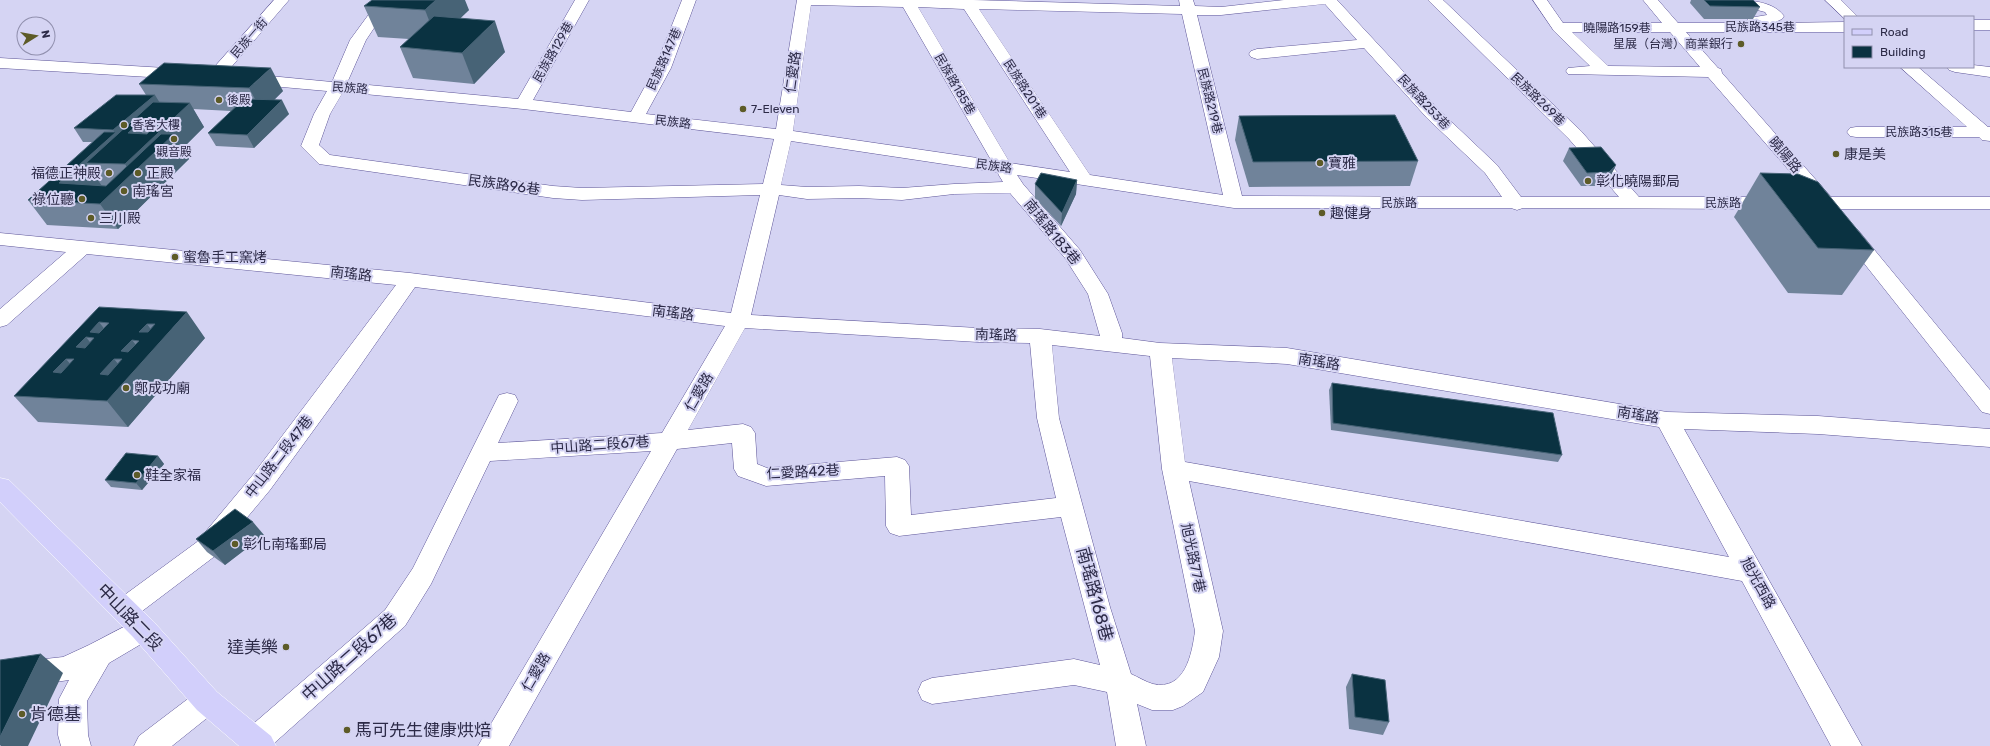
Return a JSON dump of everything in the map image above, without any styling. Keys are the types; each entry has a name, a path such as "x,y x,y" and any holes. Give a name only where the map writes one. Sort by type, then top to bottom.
{"main road":[{"name":"中山路二段","path":"0,487 124,610 206,701 258,743"}],"street":[{"name":"民族一街","path":"215,76 282,0"},
{"path":"338,86 358,40 377,14 403,0"},
{"name":"民族路129巷","path":"523,104 582,0"},
{"name":"民族路147巷","path":"636,117 663,68 689,0"},
{"path":"804,0 1187,5 1221,11 1326,0"},
{"name":"仁愛路","path":"493,746 671,441 739,321 784,135 804,0"},
{"name":"民族路253巷","path":"1329,0 1433,114 1491,169 1517,204"},
{"name":"民族路269巷","path":"1435,0 1575,135 1634,203"},
{"name":"曉陽路159巷","path":"1540,0 1559,28 1604,71"},
{"name":"曉陽路","path":"1650,0 1826,203 1990,406"},
{"path":"1672,24 1754,21 1767,20 1777,16 1770,9 1735,0"},
{"path":"1832,0 1850,16"},
{"name":"民族路185巷","path":"907,1 1003,167"},
{"name":"民族路201巷","path":"967,2 1083,178"},
{"name":"民族路219巷","path":"1187,5 1234,202"},
{"name":"曉陽路159巷","path":"1559,28 1672,24"},
{"name":"民族路345巷","path":"1672,24 1844,27"},
{"path":"1974,25 1990,25"},
{"path":"1257,54 1370,44"},
{"name":"民族路","path":"0,63 215,76 523,104 784,135 1083,178 1234,202 1517,204 1990,203"},
{"name":"民族路315巷","path":"1909,68 1988,134"},
{"path":"1962,68 1990,72"},
{"path":"1574,71 1714,72"},
{"name":"民族路96巷","path":"338,86 322,114 310,146 325,160 567,193 772,189"},
{"name":"民族路315巷","path":"1856,132 1988,134"},
{"name":"南瑤路183巷","path":"1003,167 1015,187 1074,254 1098,294 1111,332 1111,344"},
{"path":"772,189 807,193 859,192 902,194 954,189 1015,187"},
{"name":"南瑤路","path":"0,239 410,280 739,321 978,335 1040,336 1160,350 1287,356 1667,420 1818,425 1990,438"},
{"path":"0,320 83,247"},
{"name":"中山路二段47巷","path":"124,610 206,549 260,483 345,371 410,280"},
{"name":"南瑤路168巷","path":"1040,336 1048,418 1097,607 1119,682 1131,746"},
{"name":"旭光路77巷","path":"932,691 1074,672 1119,682 1152,697 1173,696 1193,683 1206,657 1209,631 1174,469 1160,350"},
{"name":"中山路二段67巷","path":"258,743 396,618 422,576 507,401"},
{"name":"旭光西路","path":"1667,420 1847,746"},
{"name":"仁愛路42巷","path":"671,441 744,433 746,469 766,477 897,466 899,526 1072,506"},
{"name":"中山路二段67巷","path":"482,453 671,441"},
{"path":"1174,469 1752,572"},
{"path":"0,677 65,669 99,654 143,630"},
{"path":"76,746 73,735 73,699 99,654"},
{"path":"149,746 206,701"}],"building":[{"path":"372,0 436,0 425,10 364,6"},
{"path":"1704,0 1753,0 1760,7 1710,6"},
{"path":"434,16 495,21 462,53 400,47"},
{"path":"164,63 271,68 249,88 139,84"},
{"path":"116,95 155,95 113,130 74,128"},
{"path":"244,99 282,100 247,135 208,133"},
{"path":"153,102 190,103 125,164 86,163","holes":["137,125 155,126 147,134 128,133"]},
{"path":"1395,115 1418,161 1253,162 1239,116"},
{"path":"104,132 116,132 59,183 106,186 161,134 174,134 100,204 28,200"},
{"path":"1601,147 1616,165 1609,172 1587,173 1569,148"},
{"path":"1041,173 1077,180 1062,213 1035,184"},
{"path":"1760,173 1798,174 1818,182 1874,250 1818,248"},
{"path":"99,307 187,312 107,401 14,396","holes":["99,322 109,323 99,333 90,332","147,324 155,324 148,332 139,332","86,337 94,338 85,348 76,347","132,340 139,341 128,352 121,351","66,359 74,359 61,373 53,372","114,359 122,359 108,375 100,374"]},
{"path":"1332,383 1553,413 1562,455 1333,423"},
{"path":"126,453 158,456 136,483 105,480"},
{"path":"235,509 253,522 213,551 196,539"},
{"path":"41,654 0,737 0,660"},
{"path":"1352,674 1385,680 1389,722 1355,717"}],"place":[{"name":"星展（台灣）商業銀行","path":"1741,44"},
{"name":"後殿","path":"219,100"},
{"name":"7-Eleven","path":"743,109"},
{"name":"香客大樓","path":"124,125"},
{"name":"觀音殿","path":"174,139"},
{"name":"康是美","path":"1836,154"},
{"name":"寶雅","path":"1320,163"},
{"name":"福德正神殿","path":"109,173"},
{"name":"正殿","path":"138,173"},
{"name":"彰化曉陽郵局","path":"1588,181"},
{"name":"南瑤宮","path":"124,191"},
{"name":"祿位聽","path":"82,199"},
{"name":"趣健身","path":"1322,213"},
{"name":"三川殿","path":"91,218"},
{"name":"蜜魯手工窯烤","path":"175,257"},
{"name":"鄭成功廟","path":"126,388"},
{"name":"鞋全家福","path":"137,475"},
{"name":"彰化南瑤郵局","path":"235,544"},
{"name":"達美樂","path":"286,647"},
{"name":"肯德基","path":"22,714"},
{"name":"馬可先生健康烘焙","path":"347,730"}]}
